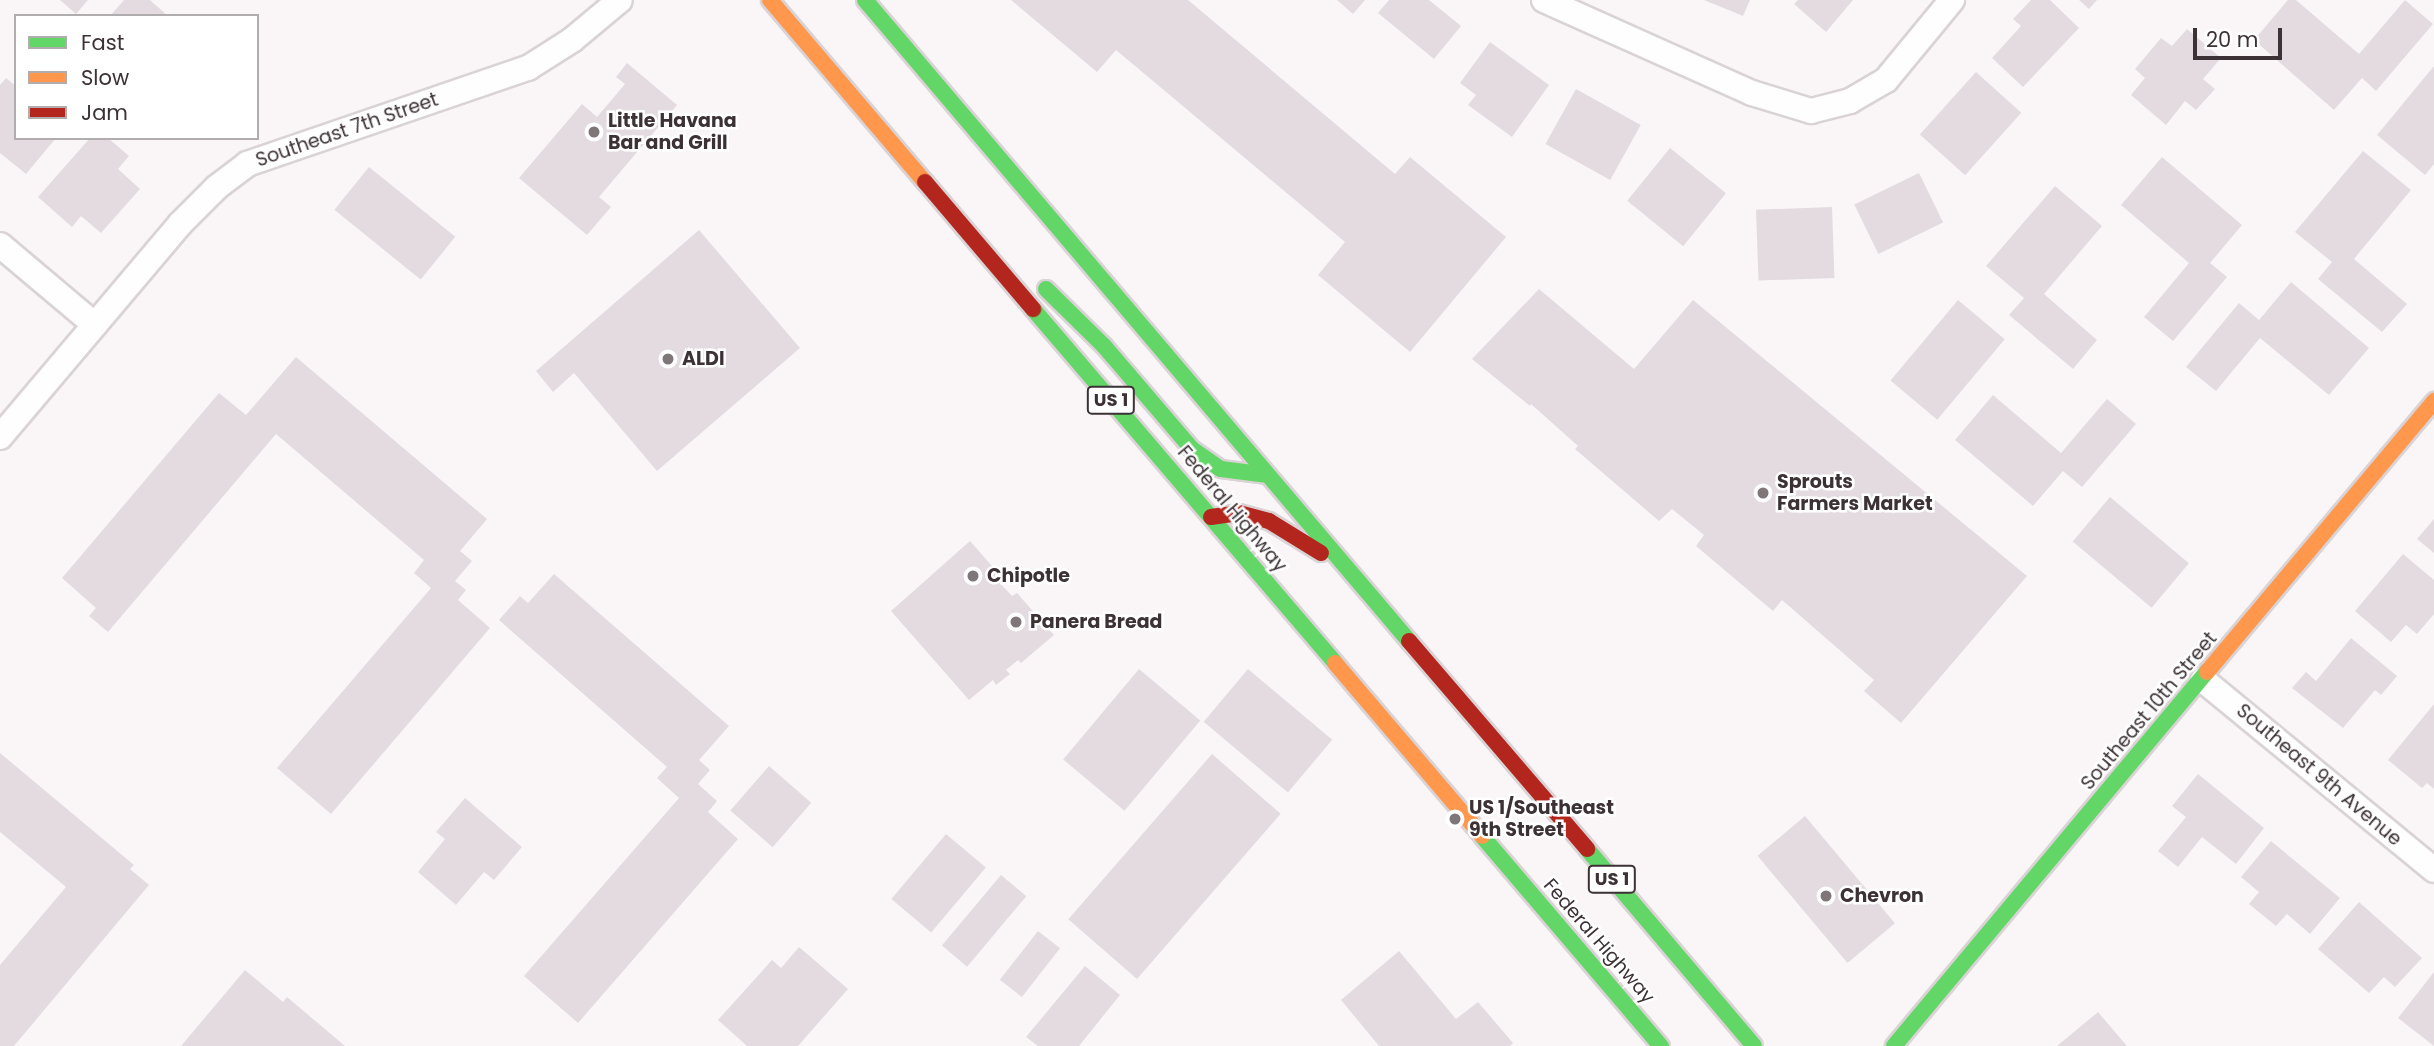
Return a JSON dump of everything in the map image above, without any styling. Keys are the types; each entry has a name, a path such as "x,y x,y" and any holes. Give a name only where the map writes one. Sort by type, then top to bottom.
{"main road":[{"name":"Federal Highway","path":"770,0 1661,1046"},
{"name":"US 1","path":"864,0 1754,1046"},
{"path":"1007,278 1040,284 1104,346 1192,450 1221,469 1268,475"},
{"name":"Southeast 10th Street","path":"1894,1046 2434,401"},
{"path":"1211,517 1239,513 1269,522 1350,570"}],"street":[{"name":"Southeast 7th Street","path":"0,437 180,224 217,187 247,164 528,68 572,40 620,0"},
{"path":"1544,0 1752,93 1811,111 1850,101 1886,80 1952,0"},
{"path":"0,245 95,325"},
{"name":"Southeast 9th Avenue","path":"2203,680 2434,870"}],"building":[{"path":"60,0 88,0 76,14"},
{"path":"124,0 150,0 166,14 112,14"},
{"path":"1011,0 1188,0 1395,174 1410,157 1506,237 1410,352 1318,275 1345,242 1116,50 1097,72"},
{"path":"1337,0 1365,0 1353,14"},
{"path":"1389,0 1429,0 1461,26 1434,59 1378,13"},
{"path":"1704,0 1750,0 1743,16"},
{"path":"1798,0 1853,0 1826,32 1794,4"},
{"path":"2031,0 2050,0 2079,28 2023,87 1992,58 2021,26 2013,19"},
{"path":"2079,0 2097,0 2089,9"},
{"path":"2288,0 2296,0 2359,54 2405,0 2433,24 2376,91 2362,78 2334,110 2254,40"},
{"path":"2187,29 2221,58 2203,79 2215,89 2196,110 2185,101 2166,125 2131,95 2145,78 2135,69 2161,38 2172,46"},
{"path":"1490,42 1549,85 1512,137 1468,105 1476,95 1460,83"},
{"path":"627,63 677,105 599,197 611,207 587,235 519,178 582,104 597,117 625,84 616,77"},
{"path":"2434,66 2434,164 2425,175 2377,135"},
{"path":"1976,72 2021,113 1965,175 1920,134"},
{"path":"6,78 14,84 14,140 54,140 26,174 0,153 0,85"},
{"path":"1576,89 1641,125 1610,180 1545,144"},
{"path":"88,140 110,140 129,156 118,169 140,189 101,233 81,216 72,227 38,197"},
{"path":"1670,148 1726,193 1683,246 1627,201"},
{"path":"2363,151 2411,190 2354,259 2407,304 2382,332 2318,279 2332,262 2295,232"},
{"path":"2162,157 2242,225 2210,263 2227,277 2173,341 2144,317 2189,263 2121,205"},
{"path":"369,167 455,237 421,280 334,210"},
{"path":"1919,173 1943,222 1878,254 1854,205"},
{"path":"2055,186 2102,226 2044,294 2097,340 2073,369 2009,315 2024,298 1986,266"},
{"path":"1832,207 1834,278 1759,281 1756,210"},
{"name":"ALDI","path":"699,230 800,348 657,471 574,373 553,392 536,371"},
{"path":"2291,282 2369,348 2329,395 2260,338 2216,391 2186,367 2239,303 2259,320"},
{"path":"1539,289 1634,369 1693,300 2027,576 1901,723 1864,691 1874,680 1782,600 1773,611 1696,546 1704,535 1672,509 1659,521 1575,449 1578,446 1531,404 1530,406 1472,359"},
{"path":"1958,300 2005,339 1937,420 1891,380"},
{"path":"296,357 487,519 460,551 472,561 455,581 466,590 458,600 490,628 331,814 277,768 431,588 414,573 424,560 276,434 108,632 89,616 96,608 62,578 219,393 246,415"},
{"path":"1993,395 2061,453 2107,399 2136,424 2082,487 2063,471 2033,506 1955,440"},
{"path":"2110,497 2189,563 2152,608 2073,541"},
{"path":"2434,519 2434,553 2417,539"},
{"path":"970,541 1000,575 996,579 1012,596 1017,593 1054,635 1021,663 1018,660 1006,670 1010,674 996,685 993,680 969,700 891,611"},
{"path":"2403,554 2434,580 2434,614 2417,634 2406,625 2391,642 2355,611"},
{"path":"554,574 729,726 699,760 710,770 698,784 717,801 708,812 738,839 578,1023 524,976 679,798 657,778 667,767 499,620 520,596 528,603"},
{"path":"2351,638 2397,676 2381,695 2375,690 2343,728 2292,688 2306,672 2316,681"},
{"path":"1139,669 1200,720 1124,811 1063,759"},
{"path":"1248,669 1332,740 1288,793 1204,722"},
{"path":"2434,704 2434,789 2427,783 2422,788 2388,760"},
{"path":"0,753 134,865 130,869 149,885 14,1046 0,1046 0,965 66,887 0,832"},
{"path":"1212,754 1281,814 1137,979 1068,919"},
{"path":"769,766 811,803 773,847 730,811"},
{"path":"2198,774 2264,828 2236,864 2202,837 2178,867 2158,851 2186,817 2172,806"},
{"path":"465,798 522,847 494,880 484,872 456,905 418,872 445,839 436,832"},
{"path":"1805,816 1895,923 1847,963 1758,856"},
{"path":"946,834 986,867 931,933 891,899"},
{"path":"2271,841 2340,898 2310,934 2287,914 2276,926 2249,904 2259,892 2241,877"},
{"path":"1001,875 1026,896 967,967 942,945"},
{"path":"2359,902 2422,958 2395,987 2384,977 2369,993 2318,949"},
{"path":"1038,931 1060,948 1022,997 1000,980"},
{"path":"799,947 848,989 798,1046 747,1046 718,1020 772,960 781,968"},
{"path":"1399,951 1456,1019 1478,1002 1513,1043 1510,1046 1379,1046 1341,1000"},
{"path":"1085,966 1120,995 1079,1046 1038,1046 1026,1037"},
{"path":"245,970 283,1002 287,997 345,1046 181,1046"},
{"path":"2434,972 2434,1046 2398,1018"},
{"path":"2098,1012 2127,1046 2057,1046"}],"traffic: fast":[{"path":"865,0 1409,641"},
{"path":"1046,289 1104,346 1192,449 1221,469 1268,475"},
{"path":"1033,309 1335,663"},
{"path":"1894,1046 2207,672"},
{"path":"1482,836 1661,1046"},
{"path":"1587,849 1754,1046"}],"traffic: slow":[{"path":"770,0 925,182"},
{"path":"2207,672 2434,401"},
{"path":"1335,663 1482,836"}],"traffic: jam":[{"path":"925,182 1033,309"},
{"path":"1211,517 1239,513 1269,521 1321,553"},
{"path":"1409,641 1587,849"}],"place":[{"name":"Little Havana Bar and Grill","path":"594,132"},
{"name":"ALDI","path":"668,359"},
{"name":"Sprouts Farmers Market","path":"1763,493"},
{"name":"Chipotle","path":"973,576"},
{"name":"Panera Bread","path":"1016,622"},
{"name":"US 1/Southeast 9th Street","path":"1455,819"},
{"name":"Chevron","path":"1826,896"}]}
